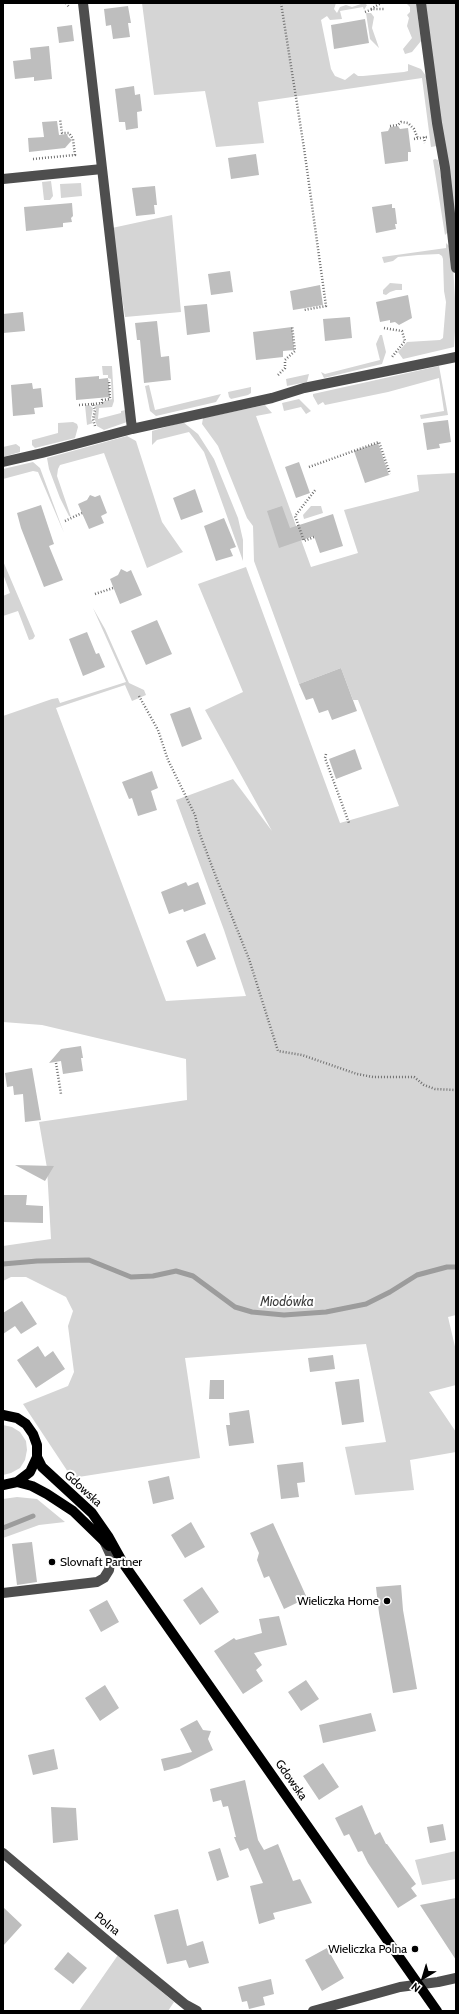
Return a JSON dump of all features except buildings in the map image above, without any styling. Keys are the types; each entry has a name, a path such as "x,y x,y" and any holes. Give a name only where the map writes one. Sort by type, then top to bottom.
{"main road":[{"path":"3,1485 17,1482 30,1472 37,1457 37,1445 30,1429 17,1418 4,1414"},
{"name":"Gdowska","path":"37,1457 42,1467 92,1514 108,1536 123,1563"},
{"name":"Gdowska","path":"17,1482 32,1486 73,1511 104,1541 123,1563 437,2011"}],"street":[{"path":"83,3 132,429"},
{"path":"421,3 437,123 445,168 456,268"},
{"path":"3,178 102,169"},
{"path":"3,462 132,429 272,398 311,387 456,357"},
{"path":"3,1593 97,1582 104,1578 109,1570 111,1556 104,1541"},
{"name":"Polna","path":"3,1853 186,2005 197,2011"},
{"path":"313,2011 400,1987 456,1978"}],"path":[{"path":"66,3 69,7"},
{"path":"281,3 304,148 326,306 304,310"},
{"path":"365,12 381,3"},
{"path":"369,10 385,9"},
{"path":"33,159 75,155 73,139 69,133 62,133 60,119"},
{"path":"390,126 398,126 401,122 408,123 414,129 418,139"},
{"path":"414,139 431,136"},
{"path":"424,137 425,143"},
{"path":"278,375 285,368 285,360 295,351 292,326"},
{"path":"384,328 402,331 405,341 392,356"},
{"path":"79,405 102,403 102,400 110,400 110,380"},
{"path":"93,404 95,410 92,416 94,423"},
{"path":"309,467 379,442 390,474"},
{"path":"314,537 304,541 295,516 316,489"},
{"path":"65,520 82,513"},
{"path":"95,594 114,588"},
{"path":"139,696 158,730 168,760 195,815 199,832 249,959 278,1051 302,1055 357,1074 372,1077 414,1077 424,1085 435,1089 456,1090"},
{"path":"326,754 325,758 349,823"},
{"path":"56,1062 61,1094"}],"shaded area":[{"path":"142,3 336,3 334,9 337,13 340,7 346,5 352,7 364,3 367,5 364,10 363,7 340,11 342,19 330,20 327,16 321,20 331,69 335,76 345,80 354,73 358,76 363,76 408,71 408,64 421,69 426,76 437,146 431,147 422,78 258,102 264,143 216,147 205,91 154,95"},
{"path":"406,3 416,3 421,41 412,52 405,54 403,49 412,38 407,26 409,18 407,15 410,12 410,7"},
{"path":"424,3 456,3 456,240 444,142"},
{"path":"366,13 371,13 374,17 372,28 379,48 370,39"},
{"path":"433,160 438,160 443,187 448,232 445,235"},
{"path":"51,181 53,196 50,200 44,200 42,182"},
{"path":"81,183 82,196 61,198 60,184"},
{"path":"172,215 181,312 125,317 112,228"},
{"path":"446,243 450,247 453,265 456,315 454,347 403,359 398,352 407,342 440,340 443,338 446,302 444,291 443,259 439,254 418,255 398,257 393,261 384,263 382,257 446,248"},
{"path":"390,283 402,284 402,290 396,290 386,295 383,294 383,290"},
{"path":"380,335 382,335 386,352 382,364 324,378 321,372 325,374 380,360 376,344"},
{"path":"102,366 112,366 114,401 112,407 99,408 98,419 121,413 121,411 126,410 127,422 104,430 97,426 94,417 96,409 95,405 112,399 111,379 108,378 108,375 103,375"},
{"path":"439,366 448,415 421,419 420,415 444,411 439,378 388,392 325,405 323,402 318,405 313,396 313,394"},
{"path":"309,374 307,382 287,386 286,379"},
{"path":"149,385 155,410 221,394 216,402 156,416 150,411 145,386"},
{"path":"251,387 251,393 248,395 231,399 229,397 228,392"},
{"path":"299,399 311,411 306,414 301,407 284,411 282,403"},
{"path":"85,405 89,405 93,408 91,419 93,423 87,425"},
{"path":"265,405 272,413 256,416 311,567 358,553 344,510 419,491 417,475 456,473 456,1315 448,1317 456,1351 456,1385 429,1392 456,1432 456,1452 410,1460 414,1490 355,1495 345,1447 386,1442 366,1344 185,1358 200,1458 72,1478 23,1404 68,1386 74,1372 68,1326 73,1311 66,1297 26,1277 11,1277 3,1281 3,1246 51,1239 47,1168 39,1122 187,1100 186,1059 42,1025 3,1022 3,716 52,699 58,698 60,703 126,682 93,608 105,629 129,683 144,690 146,695 132,701 125,685 56,708 166,1001 246,996 224,930 176,800 233,779 272,831 205,710 243,692 198,584 246,567 340,823 399,806 358,700 353,700 341,668 299,684 254,561 253,526 247,518 218,446 202,424 203,418"},
{"path":"73,422 77,424 78,427 75,438 35,448 32,445 32,440 58,433 58,423"},
{"path":"183,422 198,434 214,459 238,518 243,540 243,561 204,452 189,432 157,440 152,445 152,431"},
{"path":"127,436 136,441 162,522 183,552 147,568 104,453 60,465 57,476 71,517 69,516 60,498 49,469 47,458"},
{"path":"16,444 20,447 20,452 3,457 3,447"},
{"path":"33,462 40,468 64,533 38,472 33,471 3,479 3,469"},
{"path":"311,506 321,506 323,513 304,519 303,515"},
{"path":"3,561 35,636 33,639 29,640 18,611 3,616 3,596 10,593 3,574"},
{"path":"3,1425 12,1427 20,1432 26,1441 27,1450 25,1460 20,1468 3,1475"},
{"path":"17,1497 37,1499 65,1522 39,1525 3,1538 3,1499"},
{"path":"456,1851 456,1879 422,1885 415,1860"},
{"path":"118,1955 174,2002 168,2011 79,2011"}],"waterway":[{"name":"Miodówka","path":"3,1264 37,1261 89,1260 131,1277 153,1276 176,1271 193,1276 235,1307 252,1312 284,1315 326,1312 366,1304 390,1292 417,1275 447,1267 456,1267"},
{"path":"3,1528 33,1516"}],"place":[{"name":"Slovnaft Partner","path":"52,1562"},
{"name":"Wieliczka Home","path":"387,1601"},
{"name":"Wieliczka Polna","path":"415,1949"}]}
